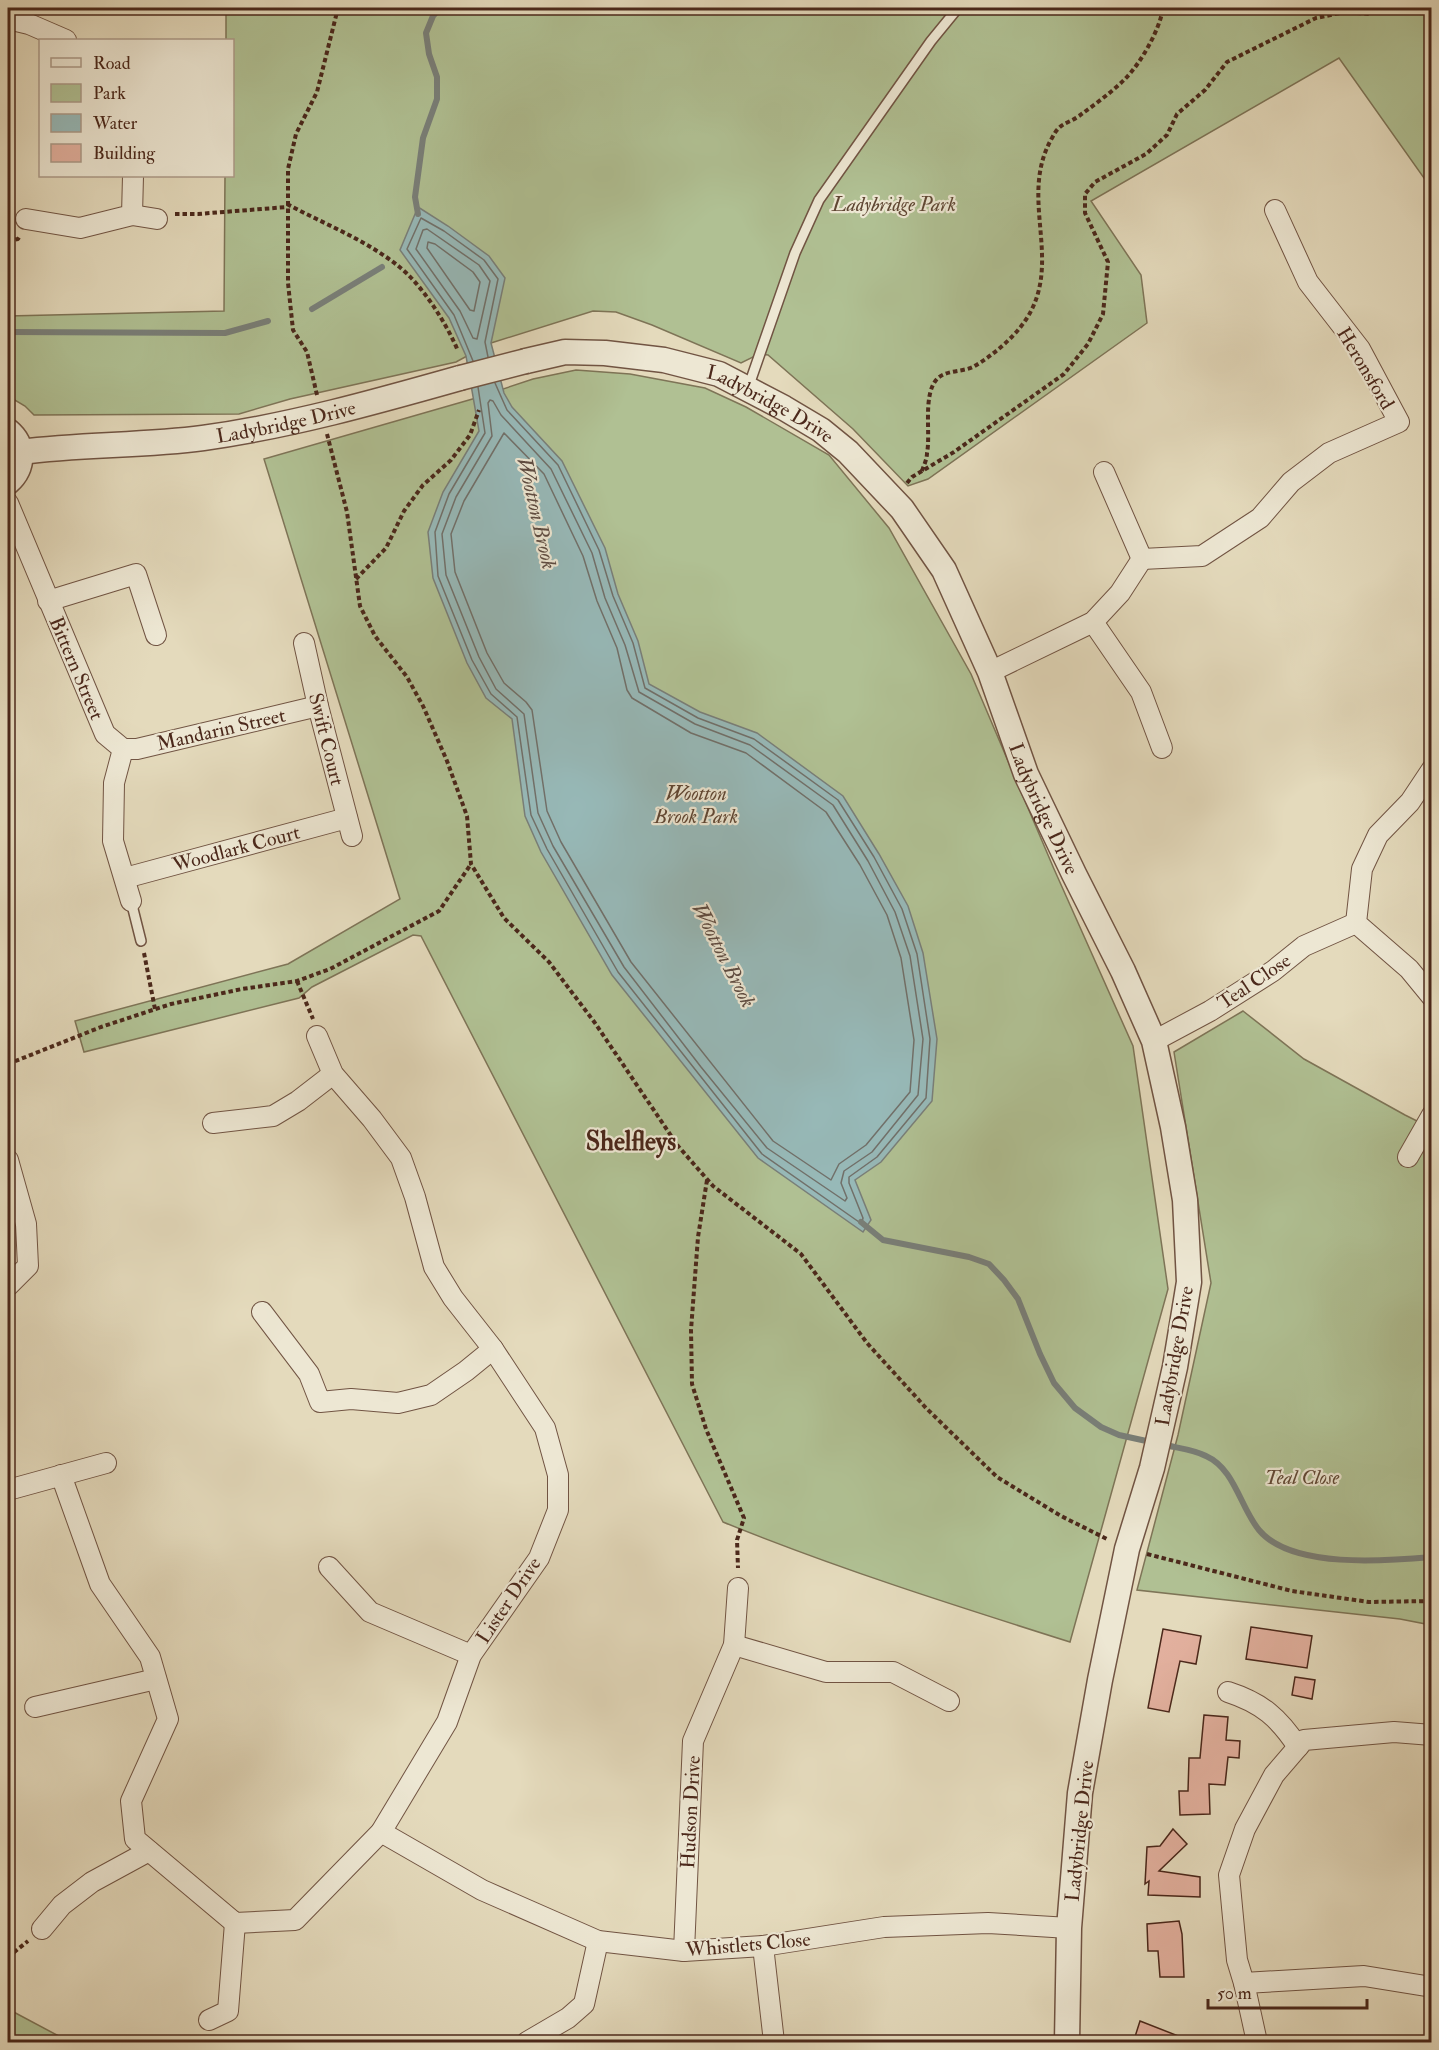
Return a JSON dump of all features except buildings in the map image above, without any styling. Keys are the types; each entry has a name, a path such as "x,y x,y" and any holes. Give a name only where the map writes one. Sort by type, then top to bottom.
{"street":[{"path":"8,19 29,24 64,39"},
{"path":"132,215 133,177"},
{"name":"Heronsford","path":"1142,559 1202,556 1260,518 1291,482 1329,453 1399,422 1360,349 1308,282 1275,210"},
{"path":"26,219 80,228 132,215 158,219"},
{"name":"Ladybridge Drive","path":"21,452 59,447 201,438 274,426 566,352 605,353 664,360 718,374 821,430 848,452 902,509 944,570 990,672 1026,774 1123,971 1154,1041 1173,1127 1185,1200 1189,1282 1175,1367 1152,1468 1127,1549 1080,1793 1069,1928 1067,2043"},
{"path":"8,431 18,441 21,452 15,474 8,482"},
{"path":"990,672 1093,622 1120,592 1142,559 1104,472"},
{"name":"Bittern Street","path":"8,502 105,734 123,749"},
{"path":"48,601 136,574 156,635"},
{"path":"1093,622 1141,692 1162,748"},
{"name":"Swift Court","path":"304,643 349,827"},
{"name":"Mandarin Street","path":"123,749 137,749 318,706"},
{"path":"123,749 114,783 113,841 131,901"},
{"path":"1431,769 1410,802 1378,835 1362,869 1356,923 1409,969 1431,997"},
{"name":"Woodlark Court","path":"125,879 349,827"},
{"name":"Teal Close","path":"1154,1041 1210,1011 1273,971 1304,946 1356,923"},
{"name":"Lister Drive","path":"235,1923 295,1920 381,1832 447,1722 471,1655 539,1558 558,1510 558,1475 545,1428 493,1348 453,1298 434,1267 415,1197 401,1158 372,1119 333,1074 317,1036"},
{"path":"213,1123 273,1116 298,1101 333,1074"},
{"path":"1408,1157 1431,1115"},
{"path":"8,1160 26,1224 28,1266 8,1286"},
{"path":"262,1312 309,1374 320,1402 351,1399 398,1403 431,1395 466,1371 493,1348"},
{"path":"8,1490 106,1463"},
{"path":"62,1475 100,1584 150,1657 168,1719 131,1801 135,1839 235,1923 228,2011 208,2020"},
{"name":"Lister Drive","path":"329,1568 370,1612 471,1655"},
{"name":"Hudson Drive","path":"684,1951 693,1742 734,1646 738,1588"},
{"path":"734,1646 826,1672 893,1672 949,1701"},
{"path":"35,1707 156,1679"},
{"path":"1228,1692 1248,1699 1280,1721 1298,1747"},
{"path":"1257,2043 1235,1951 1229,1875 1245,1829 1274,1775 1304,1740 1394,1732 1431,1735"},
{"name":"Whistlets Close","path":"381,1832 482,1890 598,1941 684,1951 763,1946 884,1927 988,1923 1069,1928"},
{"path":"42,1929 62,1905 92,1882 149,1851"},
{"path":"527,2043 568,2018 584,2004 598,1941"},
{"path":"763,1946 774,2043"},
{"path":"1244,1983 1364,1976 1431,1987"}],"lane":[{"path":"748,389 795,253 819,200 931,41 958,8"},
{"path":"131,901 141,941"}],"path":[{"path":"338,8 317,92 296,134 288,170 288,283 293,330 307,352 347,512 360,606 375,636 407,677 423,706 447,761 467,816 471,864 504,918 549,962 595,1023 678,1146 713,1186 801,1254 867,1342 926,1408 997,1477 1061,1516 1127,1549 1292,1591 1369,1602 1431,1601"},
{"path":"922,471 927,454 929,397 938,378 951,372 971,368 1002,346 1032,311 1043,273 1037,191 1040,164 1051,139 1060,125 1076,118 1125,79 1161,22 1163,8"},
{"path":"893,500 912,477 954,452 1064,374 1088,344 1103,314 1108,262 1085,213 1084,194 1095,182 1146,154 1167,135 1177,114 1205,90 1227,62 1316,18 1345,12 1369,14 1386,8 1400,14 1409,8"},
{"path":"158,219 167,214 198,214 287,206 350,236 399,266 428,299 450,330 458,351"},
{"path":"356,580 386,548 404,511 423,485 451,460 470,435 479,410"},
{"path":"8,1064 101,1027 171,1004 242,989 297,981 330,969 439,911 471,864"},
{"path":"141,941 155,1009"},
{"path":"297,981 312,1016 317,1036"},
{"path":"707,1179 698,1237 691,1330 692,1384 705,1429 744,1518 737,1540 738,1588"},
{"path":"8,1958 42,1929"}],"green space":[{"name":"Ladybridge Park","path":"226,8 1431,8 1431,188 1339,58 1091,201 1141,275 1147,323 928,479 908,486 853,429 768,355 759,354 741,363 616,312 593,311 491,343 456,362 290,399 239,414 34,415 25,406 8,396 8,316 224,311 225,177 234,177 234,39 226,39"},
{"name":"Wootton Brook Park","path":"576,370 630,374 705,388 746,407 829,455 889,528 971,674 1133,1046 1168,1289 1070,1642 852,1570 723,1522 421,936 413,935 312,987 299,998 84,1052 75,1021 288,964 400,899 264,459 476,398 533,379"},
{"name":"Teal Close","path":"1243,1011 1304,1059 1431,1128 1431,1625 1400,1619 1137,1590 1178,1435 1211,1283 1174,1052"},
{"path":"8,2009 70,2042 8,2042"}],"water":[{"path":"418,207 489,256 505,278 491,343 504,393 512,407 562,461 605,548 618,594 638,641 649,684 700,712 757,733 843,796 908,906 923,953 937,1039 932,1101 881,1162 855,1180 871,1220 863,1232 758,1158 612,975 541,852 525,816 512,719 486,698 467,663 433,578 428,532 443,492 479,431 466,356 449,318 400,250"}],"waterway":[{"name":"Wootton Brook","path":"418,214 415,197 423,138 437,99 437,77 429,54 426,33 433,16 440,8"},
{"path":"312,309 382,267"},
{"path":"8,332 225,333 268,321"},
{"name":"Wootton Brook","path":"861,1222 883,1240 969,1257 989,1264 1018,1299 1054,1383 1075,1408 1101,1427 1119,1435 1151,1442"},
{"name":"Wootton Brook","path":"1161,1444 1196,1452 1216,1462 1231,1479 1252,1521 1259,1530 1274,1543 1293,1551 1340,1560 1432,1557"}],"district":[{"name":"Shelfleys","path":"631,1141"}]}
